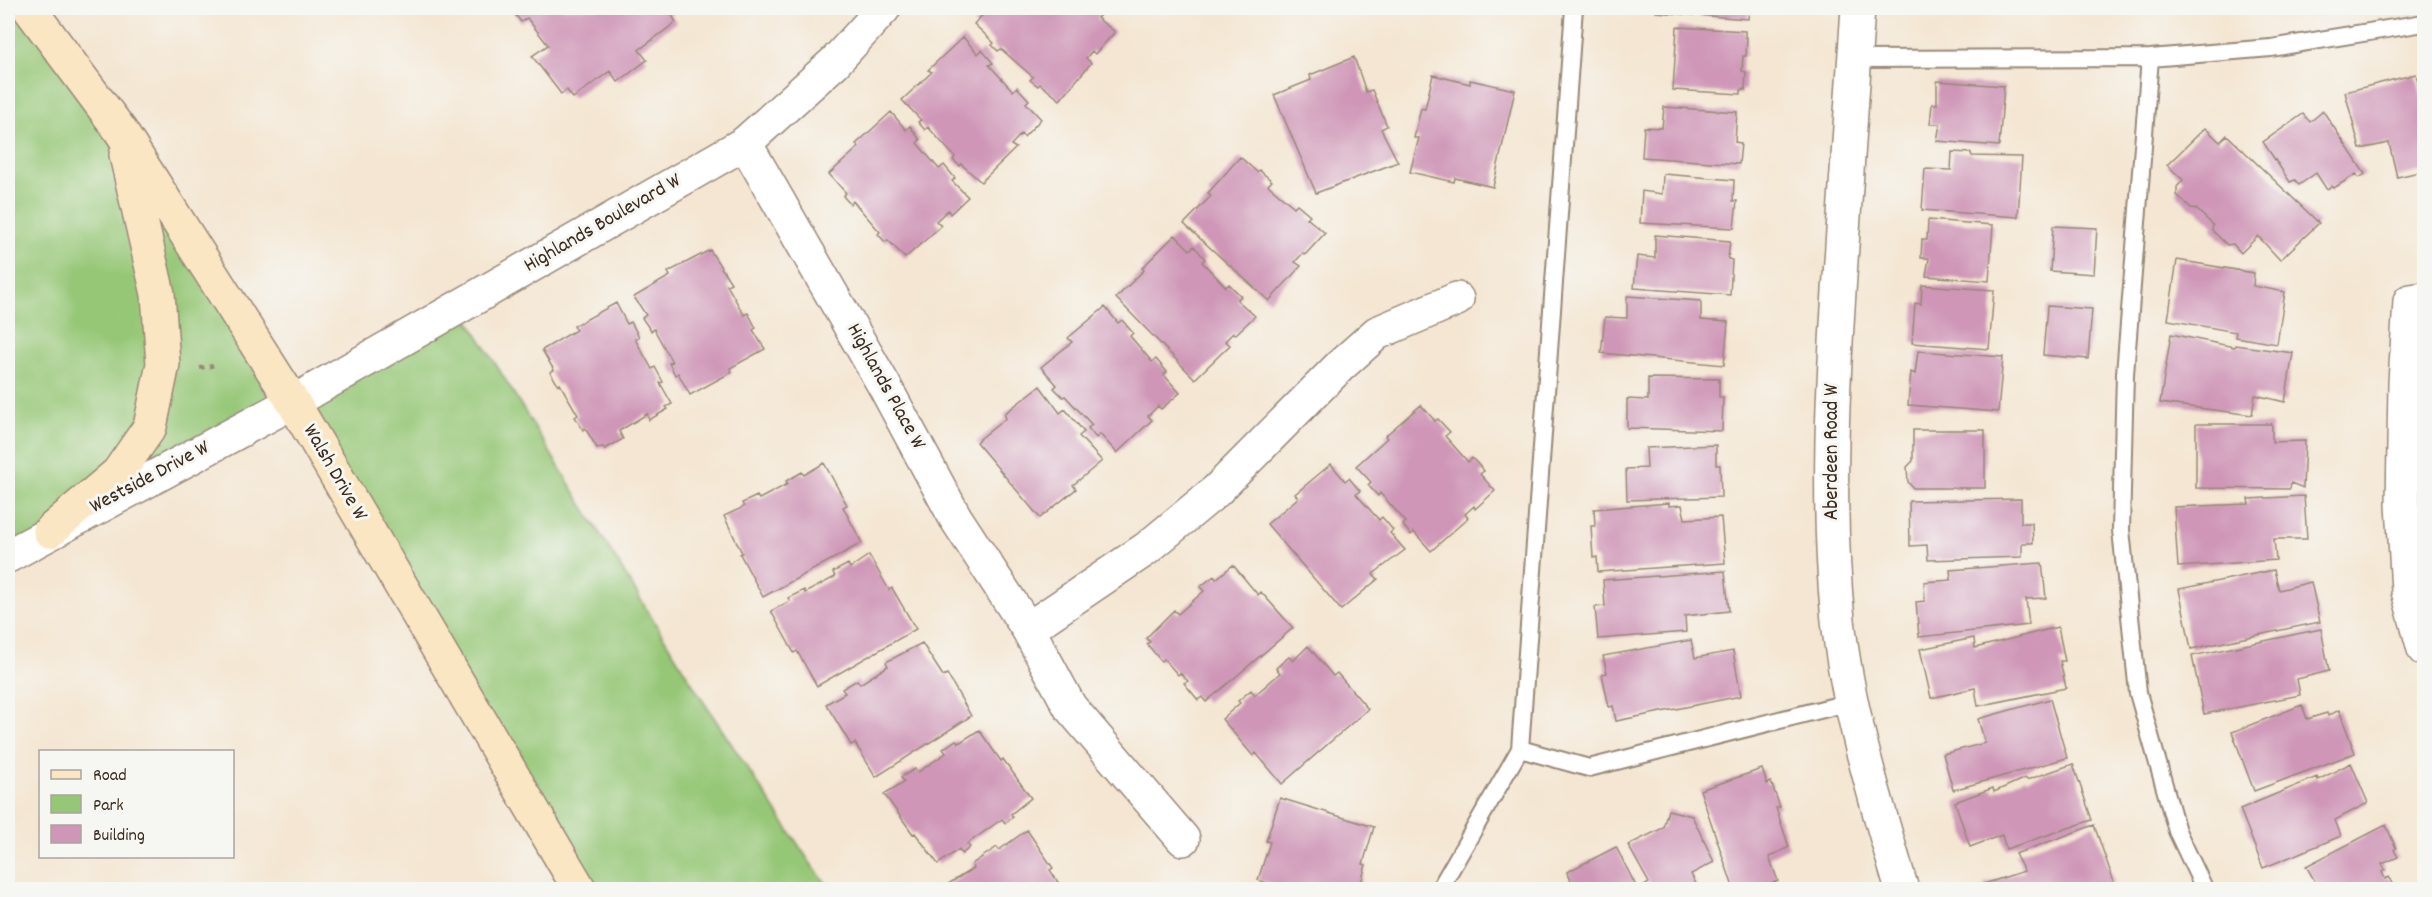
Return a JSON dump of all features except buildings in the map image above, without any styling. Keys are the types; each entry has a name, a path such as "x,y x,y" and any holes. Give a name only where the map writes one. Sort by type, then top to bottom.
{"main road":[{"name":"Walsh Drive W","path":"8,8 73,66"},
{"name":"Walsh Drive W","path":"29,8 120,130 292,402 580,890"},
{"path":"50,531 118,473 150,427 163,364 158,294 120,130"}],"street":[{"name":"Highlands Boulevard W","path":"292,402 745,143 835,63 884,8"},
{"name":"Aberdeen Road W","path":"1858,8 1832,391 1831,516 1839,621 1851,702 1870,784 1902,890"},
{"name":"Highlands Place W","path":"745,143 885,387 955,517 1028,629 1070,707 1183,839"},
{"path":"1028,629 1146,549 1216,491 1340,366 1377,333 1457,299"},
{"path":"2424,300 2410,301 2405,383 2403,504 2408,591 2424,650"},
{"name":"Westside Drive W","path":"8,556 50,531 292,402"}],"lane":[{"path":"1439,890 1520,749 1574,8"},
{"path":"1855,59 2150,58 2271,48 2424,23"},
{"path":"2150,58 2125,374 2121,530 2138,693 2177,831 2205,890"},
{"path":"1520,749 1588,768 1851,702"}],"green space":[{"path":"8,8 20,8 292,401 460,306 703,701 813,867 831,889 580,889 292,402 8,556"}]}
